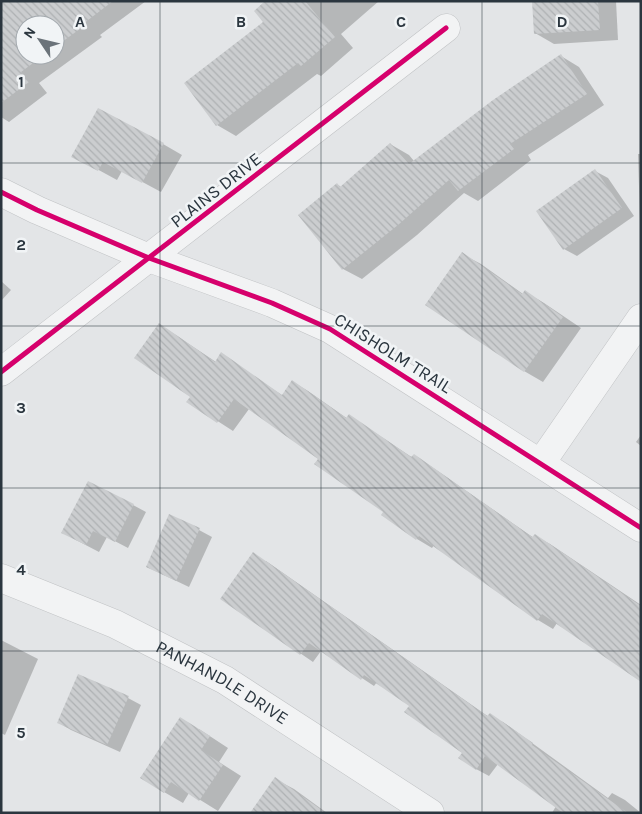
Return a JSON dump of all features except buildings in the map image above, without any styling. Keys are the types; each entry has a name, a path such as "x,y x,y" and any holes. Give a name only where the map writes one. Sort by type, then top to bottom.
{"street":[{"name":"PLAINS DRIVE","path":"1,372 446,28"},
{"name":"CHISHOLM TRAIL","path":"1,192 37,210 149,258 272,303 330,329 641,528"},
{"path":"541,463 641,318"},
{"name":"PANHANDLE DRIVE","path":"1,578 116,624 225,680 430,813"}],"cycle path":[{"path":"1,372 446,28"},
{"path":"1,192 37,210 149,258 272,303 330,329 641,528"}]}
